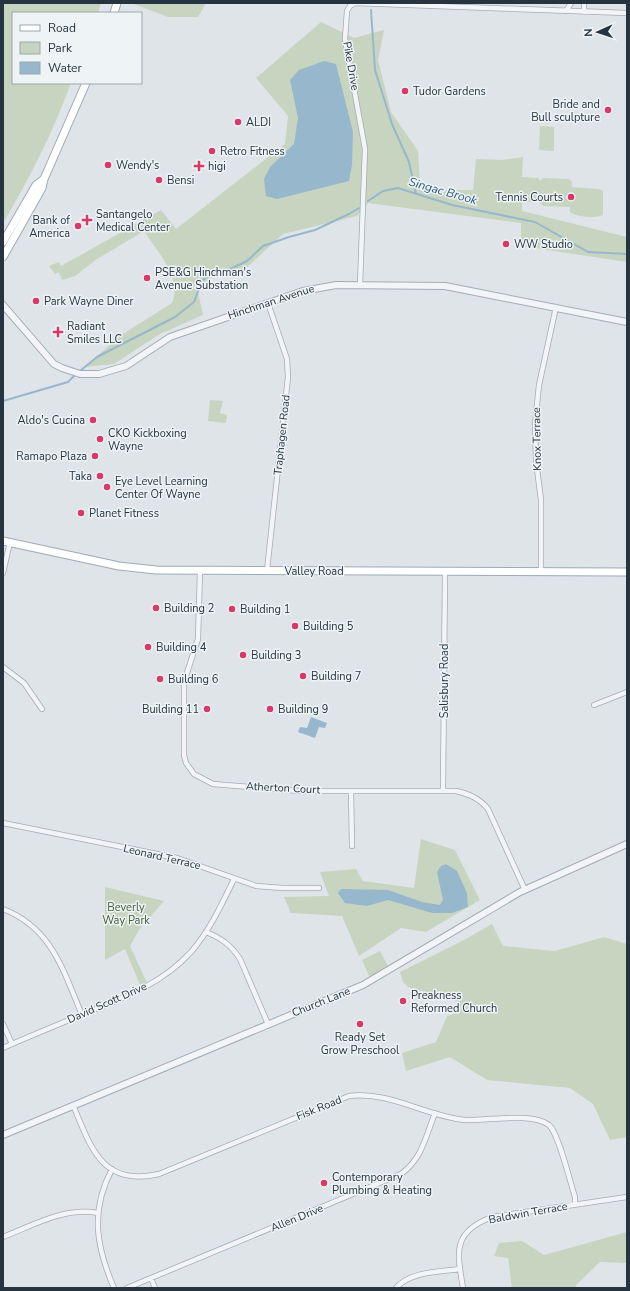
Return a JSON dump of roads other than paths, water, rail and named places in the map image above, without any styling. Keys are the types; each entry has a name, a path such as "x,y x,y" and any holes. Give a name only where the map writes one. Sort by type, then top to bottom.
{"main road":[{"path":"3,257 42,188 44,179 86,84"},
{"path":"3,242 36,185 44,179"},
{"name":"Valley Road","path":"6,542 134,568 200,570 627,572"}],"street":[{"name":"Pike Drive","path":"360,285 365,149 345,39 347,13 350,6 355,3 627,14"},
{"path":"566,11 571,3"},
{"path":"584,3 584,12"},
{"name":"Hinchman Avenue","path":"3,305 48,358 62,368 76,373 99,374 118,370 170,337 313,288 336,285 445,286 627,322"},
{"name":"Traphagen Road","path":"267,570 288,377 287,359 268,303"},
{"name":"Knox Terrace","path":"541,572 541,500 536,461 535,424 539,385 556,307"},
{"path":"3,573 6,542"},
{"name":"Atherton Court","path":"200,570 198,639 187,673 184,692 184,755 189,769 198,777 213,784 285,790 443,791 464,793 484,803 488,809 525,890"},
{"name":"Salisbury Road","path":"443,791 445,571"},
{"path":"3,667 24,683 42,709"},
{"path":"594,705 627,692"},
{"path":"352,791 352,846"},
{"name":"Leonard Terrace","path":"3,823 177,858 212,869 243,883 269,888 319,888"},
{"name":"Church Lane","path":"3,1134 363,985 525,890 627,844"},
{"name":"David Scott Drive","path":"3,1048 126,997 155,982 180,963 206,932 234,879"},
{"path":"3,909 30,924 52,948 82,1015"},
{"path":"206,932 230,945 240,959 268,1024"},
{"path":"3,1024 12,1044"},
{"name":"Fisk Road","path":"73,1105 90,1147 101,1161 122,1174 139,1177 159,1174 349,1096 378,1096 463,1120 531,1119 549,1125 556,1134 575,1197 575,1205"},
{"name":"Allen Drive","path":"127,1288 401,1174 408,1169 419,1156 435,1113"},
{"path":"112,1169 102,1192 98,1214 99,1243 103,1260 114,1288"},
{"name":"Baldwin Terrace","path":"463,1288 458,1253 461,1242 470,1229 480,1222 492,1217 627,1197"},
{"path":"3,1238 61,1214 79,1211 98,1214"},
{"path":"396,1288 406,1279 413,1276 460,1269"},
{"path":"151,1278 155,1288"}],"water":[{"path":"324,61 336,64 353,132 352,165 349,181 277,199 266,196 264,179 270,167 294,144 298,118 290,80 299,70"},
{"path":"311,717 327,723 325,728 319,727 315,738 298,732 300,727 307,728"},
{"path":"446,864 457,871 467,893 468,907 452,913 432,913 388,900 367,906 345,903 338,893 341,889 388,890 422,902 440,905 443,900 437,872 441,866"}],"waterway":[{"path":"371,10 375,70 392,124 409,162 416,194"},
{"name":"Singac Brook","path":"368,201 383,191 398,188 452,205 535,222 588,252 627,254"},
{"path":"80,371 97,357 175,317 194,302 202,281 206,277 224,272 247,261 263,246 315,230 359,208"},
{"path":"3,401 68,382 76,374"}],"place":[{"name":"Tudor Gardens","path":"405,91"},
{"name":"Bride and Bull sculpture","path":"608,110"},
{"name":"ALDI","path":"238,122"},
{"name":"Retro Fitness","path":"212,151"},
{"name":"Wendy's","path":"108,165"},
{"name":"higi","path":"199,166"},
{"name":"Bensi","path":"159,180"},
{"name":"Tennis Courts","path":"571,197"},
{"name":"Santangelo Medical Center","path":"87,220"},
{"name":"Bank of America","path":"78,226"},
{"name":"WW Studio","path":"506,244"},
{"name":"PSE&G Hinchman's Avenue Substation","path":"147,278"},
{"name":"Park Wayne Diner","path":"36,301"},
{"name":"Radiant Smiles LLC","path":"58,332"},
{"name":"Aldo's Cucina","path":"93,420"},
{"name":"CKO Kickboxing Wayne","path":"100,439"},
{"name":"Ramapo Plaza","path":"95,456"},
{"name":"Taka","path":"100,476"},
{"name":"Eye Level Learning Center Of Wayne","path":"107,487"},
{"name":"Planet Fitness","path":"81,513"},
{"name":"Building 2","path":"156,608"},
{"name":"Building 1","path":"232,609"},
{"name":"Building 5","path":"295,626"},
{"name":"Building 4","path":"148,647"},
{"name":"Building 3","path":"243,655"},
{"name":"Building 7","path":"303,676"},
{"name":"Building 6","path":"160,679"},
{"name":"Building 11","path":"207,709"},
{"name":"Building 9","path":"270,709"},
{"name":"Preakness Reformed Church","path":"403,1001"},
{"name":"Ready Set Grow Preschool","path":"360,1024"},
{"name":"Contemporary Plumbing & Heating","path":"324,1183"}],"park label":[{"name":"Beverly Way Park","path":"126,913"}]}
